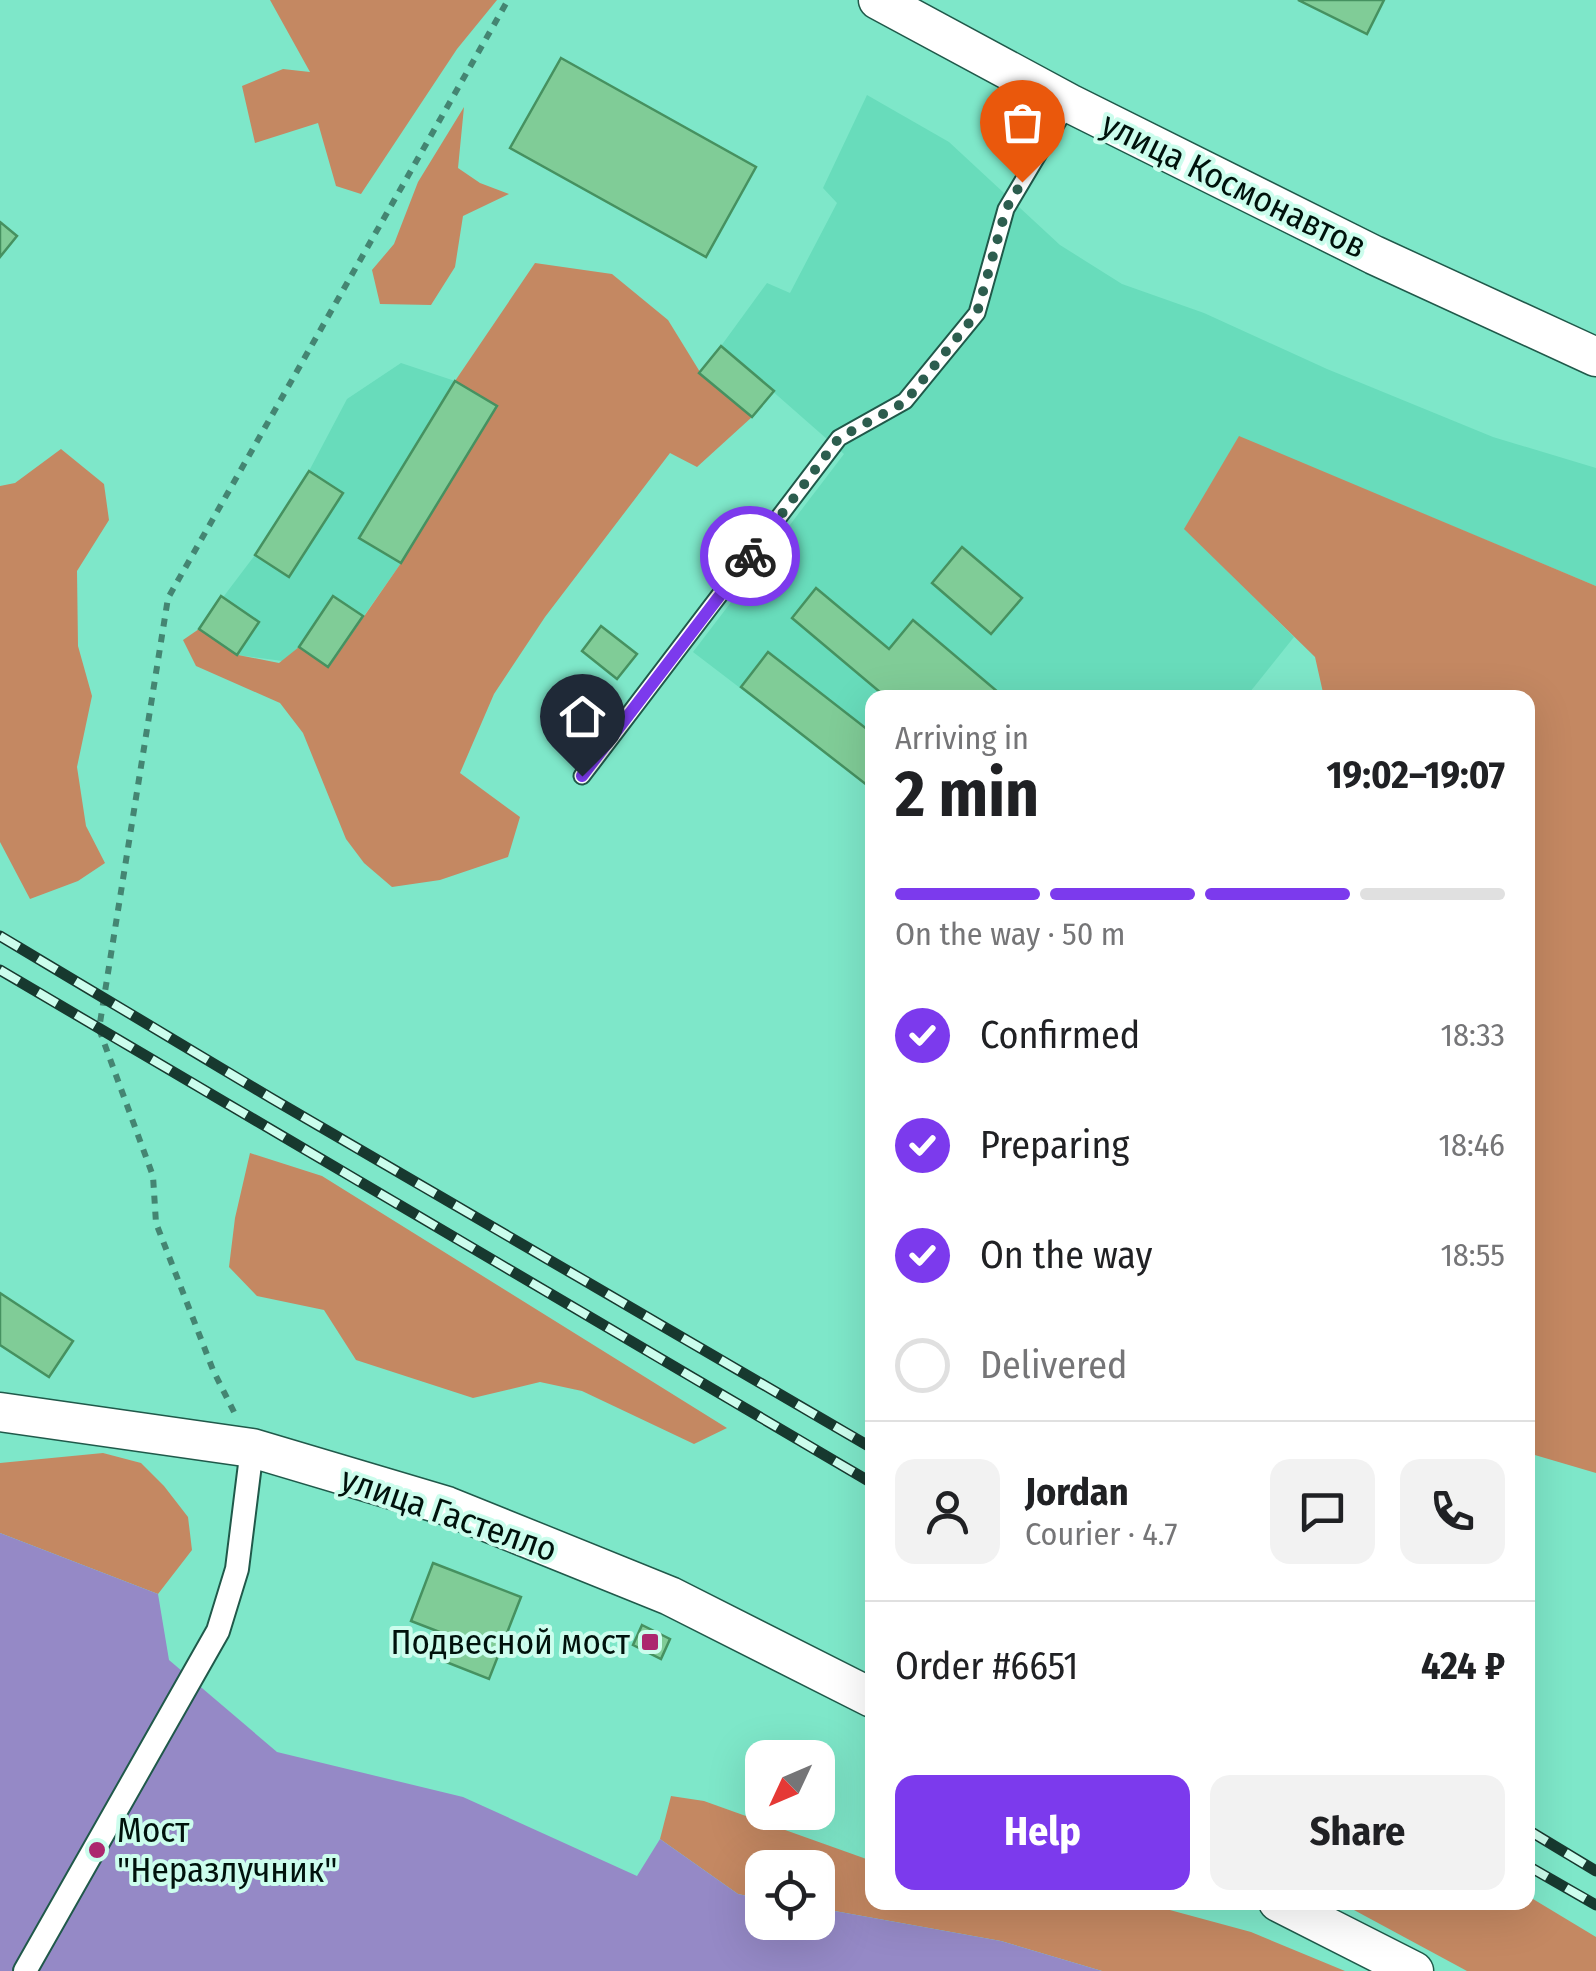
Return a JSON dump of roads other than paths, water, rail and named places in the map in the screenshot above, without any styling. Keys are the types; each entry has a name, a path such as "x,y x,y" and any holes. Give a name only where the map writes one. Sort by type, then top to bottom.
{"street":[{"name":"улица Космонавтов","path":"878,0 1069,103 1374,255 1596,357"},
{"name":"улица Гастелло","path":"0,1412 252,1448 447,1506 670,1596 865,1694"},
{"path":"25,1971 218,1632 237,1569 252,1448"},
{"path":"1294,1910 1414,1971"}],"lane":[{"path":"582,776 839,438 905,402 977,313 1006,209 1069,103"}],"railway":[{"path":"0,936 865,1444"},
{"path":"0,970 865,1479"},
{"path":"1535,1834 1596,1871"},
{"path":"1535,1870 1596,1905"}],"place":[{"name":"Подвесной мост","path":"650,1642"},
{"name":"Мост \"Неразлучник\"","path":"97,1850"}]}
